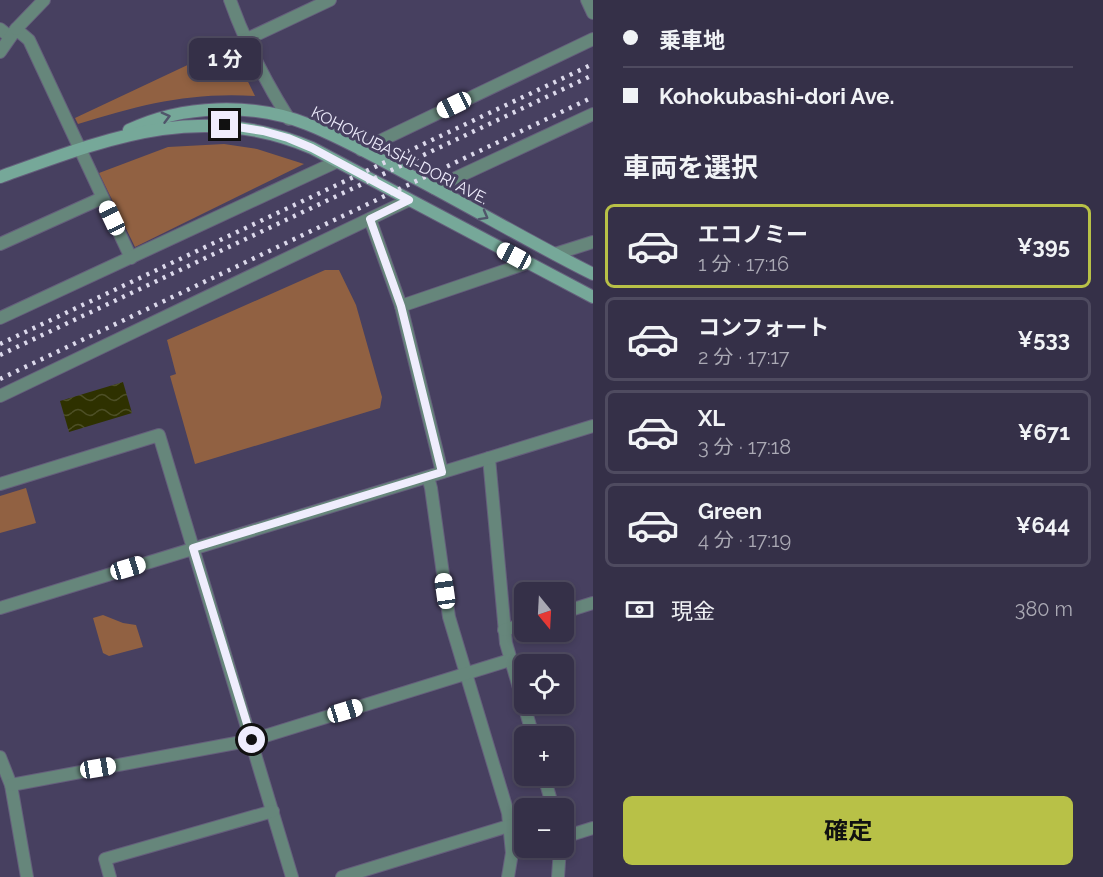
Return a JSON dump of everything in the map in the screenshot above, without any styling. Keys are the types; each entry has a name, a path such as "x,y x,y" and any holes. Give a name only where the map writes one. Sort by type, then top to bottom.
{"main road":[{"name":"KOHOKUBASHI-DORI AVE.","path":"0,177 112,138 163,117 179,113 218,110 242,111 305,123 434,188 593,274"},
{"name":"KOHOKUBASHI-DORI AVE.","path":"112,138 196,124 225,125 263,131 288,138 593,297"}],"street":[{"path":"0,52 9,32 44,0"},
{"path":"230,0 245,40 289,119"},
{"path":"245,40 330,0"},
{"path":"587,0 593,13"},
{"path":"9,32 29,40 131,258"},
{"path":"361,150 593,39"},
{"path":"434,188 593,114"},
{"path":"2,312 131,258 336,162"},
{"path":"0,244 102,198"},
{"path":"0,396 409,200"},
{"path":"370,219 401,306 442,472"},
{"path":"555,255 593,242"},
{"path":"401,306 527,263"},
{"path":"0,608 593,426"},
{"path":"0,484 159,435 292,877"},
{"path":"489,458 504,630 510,660 530,726"},
{"path":"428,477 449,617 510,825 512,853 508,877"},
{"path":"574,609 593,603"},
{"path":"504,630 514,627"},
{"path":"11,784 252,740 510,660"},
{"path":"0,758 11,784 27,877"},
{"path":"110,877 105,860 273,811"},
{"path":"342,877 514,824"},
{"path":"574,834 593,828"},
{"path":"558,877 559,858"}],"shaded area":[{"path":"230,45 255,96 186,98 123,111 78,124 75,118"},
{"path":"224,144 257,149 304,164 135,247 99,173 168,147"},
{"path":"325,270 339,270 356,305 382,397 380,408 195,464 170,376 176,374 167,340"},
{"path":"26,488 36,523 0,533 0,496"},
{"path":"103,615 123,623 136,625 143,647 109,656 103,653 93,618"}],"water":[{"path":"123,382 132,413 69,432 60,401"}],"railway":[{"path":"0,344 593,64"},
{"path":"0,355 593,75"},
{"path":"0,379 593,97"}],"route":[{"path":"225,125 263,131 288,138 312,148 409,200 370,219 401,306 442,472 193,548 252,740"}]}
